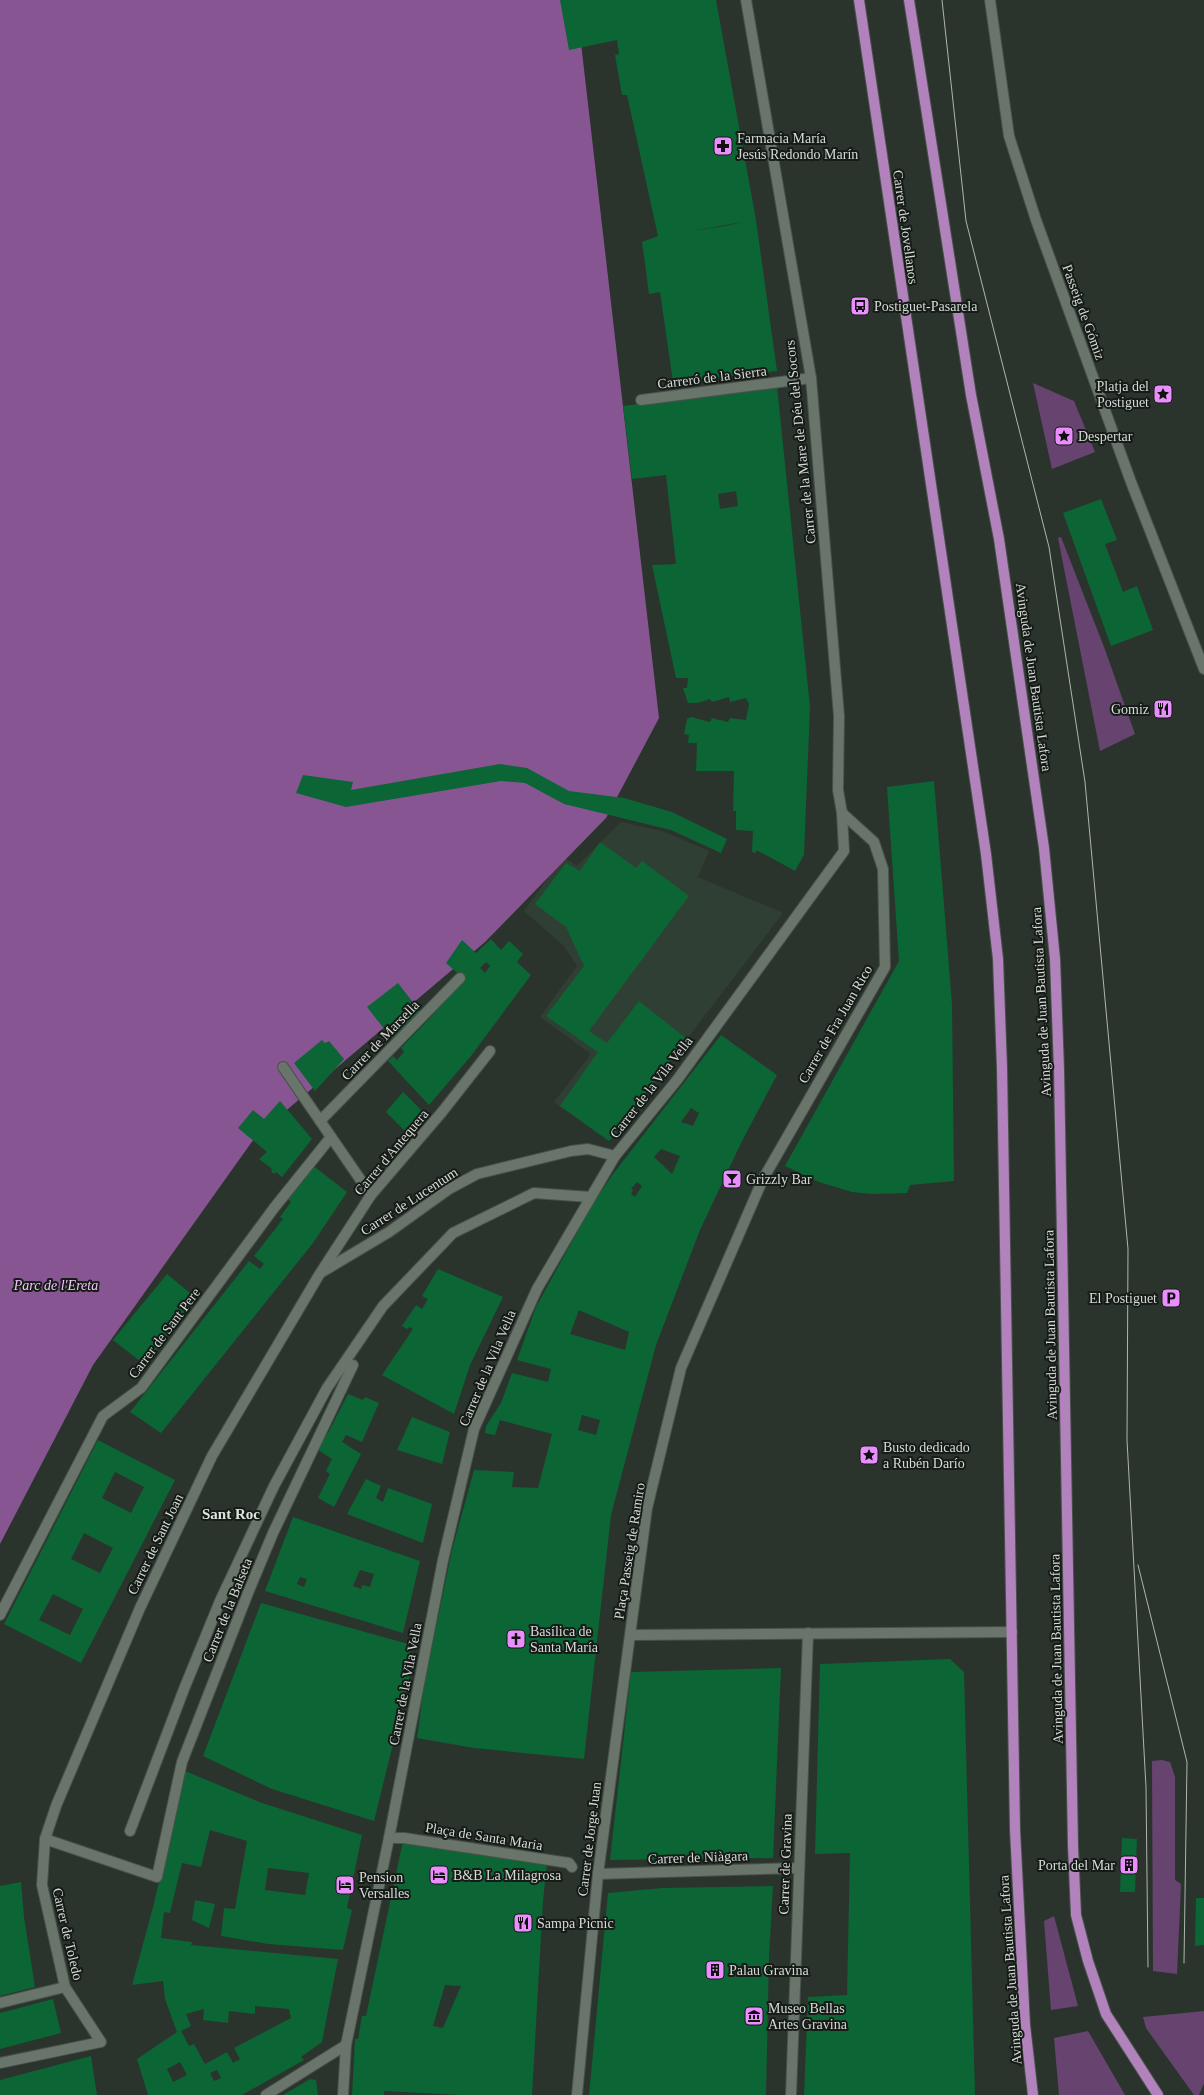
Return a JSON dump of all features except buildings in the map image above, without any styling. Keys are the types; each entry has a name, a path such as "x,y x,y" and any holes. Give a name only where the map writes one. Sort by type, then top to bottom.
{"main road":[{"name":"Carrer de Jovellanos","path":"859,0 949,600"},
{"name":"Avinguda de Juan Bautista Lafora","path":"909,0 971,395 999,539 1044,848 1055,959 1059,1070 1073,1846 1076,1915 1088,1961 1106,2014 1158,2095"},
{"name":"Avinguda de Juan Bautista Lafora","path":"949,600 986,854 998,959 1002,1068 1016,1845 1025,2025 1033,2095"}],"street":[{"name":"Carrer de la Mare de Déu del Socors","path":"746,0 811,378 839,716 838,790 842,813"},
{"name":"Passeig de Gómiz","path":"990,0 1009,136 1036,220 1126,468 1204,669"},
{"name":"Carreró de la Sierra","path":"641,400 811,378"},
{"name":"Carrer de Fra Juan Rico","path":"809,1097 885,966 883,869 874,842 842,813"},
{"name":"Carrer de la Vila Vella","path":"343,2095 346,2045 389,1838 443,1560 474,1429 537,1289 615,1156 677,1080 844,851 842,813"},
{"name":"Carrer de Marsella","path":"320,1121 460,978"},
{"name":"Carrer d'Antequera","path":"319,1274 371,1195 442,1112 490,1051"},
{"path":"283,1067 371,1195"},
{"name":"Plaça Passeig de Ramiro","path":"809,1097 763,1179 681,1368 647,1508 631,1635 1012,1632"},
{"name":"Carrer de Sant Pere","path":"0,1615 103,1416 141,1388 274,1208 331,1138"},
{"name":"Carrer de Lucentum","path":"319,1274 389,1232 449,1189 477,1174 588,1149 615,1156"},
{"path":"350,1362 383,1306 453,1233 534,1193 590,1197"},
{"name":"Carrer de Sant Joan","path":"45,1839 56,1806 140,1608 212,1456 319,1274"},
{"name":"Carrer de la Balseta","path":"130,1831 184,1689 220,1601 274,1486 327,1388 350,1362"},
{"name":"Carrer de la Balseta","path":"45,1839 157,1876 182,1762 270,1540 350,1362"},
{"name":"Carrer de Gravina","path":"791,2095 808,1633"},
{"name":"Carrer de Jorge Juan","path":"577,2095 598,1874 631,1635"},
{"name":"Plaça de Santa Maria","path":"389,1838 404,1838 568,1863 572,1867"},
{"name":"Carrer de Toledo","path":"0,2063 101,2042 64,1987 42,1885 45,1839"},
{"name":"Carrer de Niàgara","path":"598,1874 799,1868"},
{"path":"0,2002 64,1987"},
{"path":"266,2095 346,2045"}],"shaded area":[{"path":"1033,383 1074,401 1095,452 1052,469"},
{"path":"1061,537 1104,647 1135,734 1100,751 1058,538"},
{"path":"621,822 662,831 709,851 698,877 783,913 609,1141 554,1102 591,1054 540,1017 577,966 564,946 524,911 563,857 577,866"},
{"path":"1162,1760 1170,1762 1175,1777 1175,1880 1181,1884 1177,1974 1153,1971 1152,1761"},
{"path":"1054,1916 1078,2006 1051,2010 1044,1921"},
{"path":"1204,2011 1204,2083 1199,2095 1194,2095 1146,2028 1143,2017"},
{"path":"1088,2031 1125,2095 1059,2095 1054,2038"}],"green space":[{"name":"Parc de l'Ereta","path":"0,0 576,0 659,718 606,818 485,942 256,1136 93,1365 0,1544"}],"tram line":[{"path":"942,0 966,221 1049,547 1085,782 1128,1249 1127,1440 1146,1787 1148,1967"},
{"path":"1138,1565 1187,1762 1184,1963"}],"place":[{"name":"Farmacia María Jesús Redondo Marín","path":"723,146"},
{"name":"Postiguet-Pasarela","path":"860,306"},
{"name":"Platja del Postiguet","path":"1163,394"},
{"name":"Despertar","path":"1064,436"},
{"name":"Gomiz","path":"1163,709"},
{"name":"Grizzly Bar","path":"732,1179"},
{"name":"El Postiguet","path":"1171,1298"},
{"name":"Busto dedicado a Rubén Darío","path":"869,1455"},
{"name":"Basílica de Santa María","path":"516,1639"},
{"name":"Porta del Mar","path":"1129,1865"},
{"name":"B&B La Milagrosa","path":"439,1875"},
{"name":"Pension Versalles","path":"345,1885"},
{"name":"Sampa Picnic","path":"523,1923"},
{"name":"Palau Gravina","path":"715,1970"},
{"name":"Museo Bellas Artes Gravina","path":"754,2016"}],"district":[{"name":"Sant Roc","path":"231,1514"}]}
